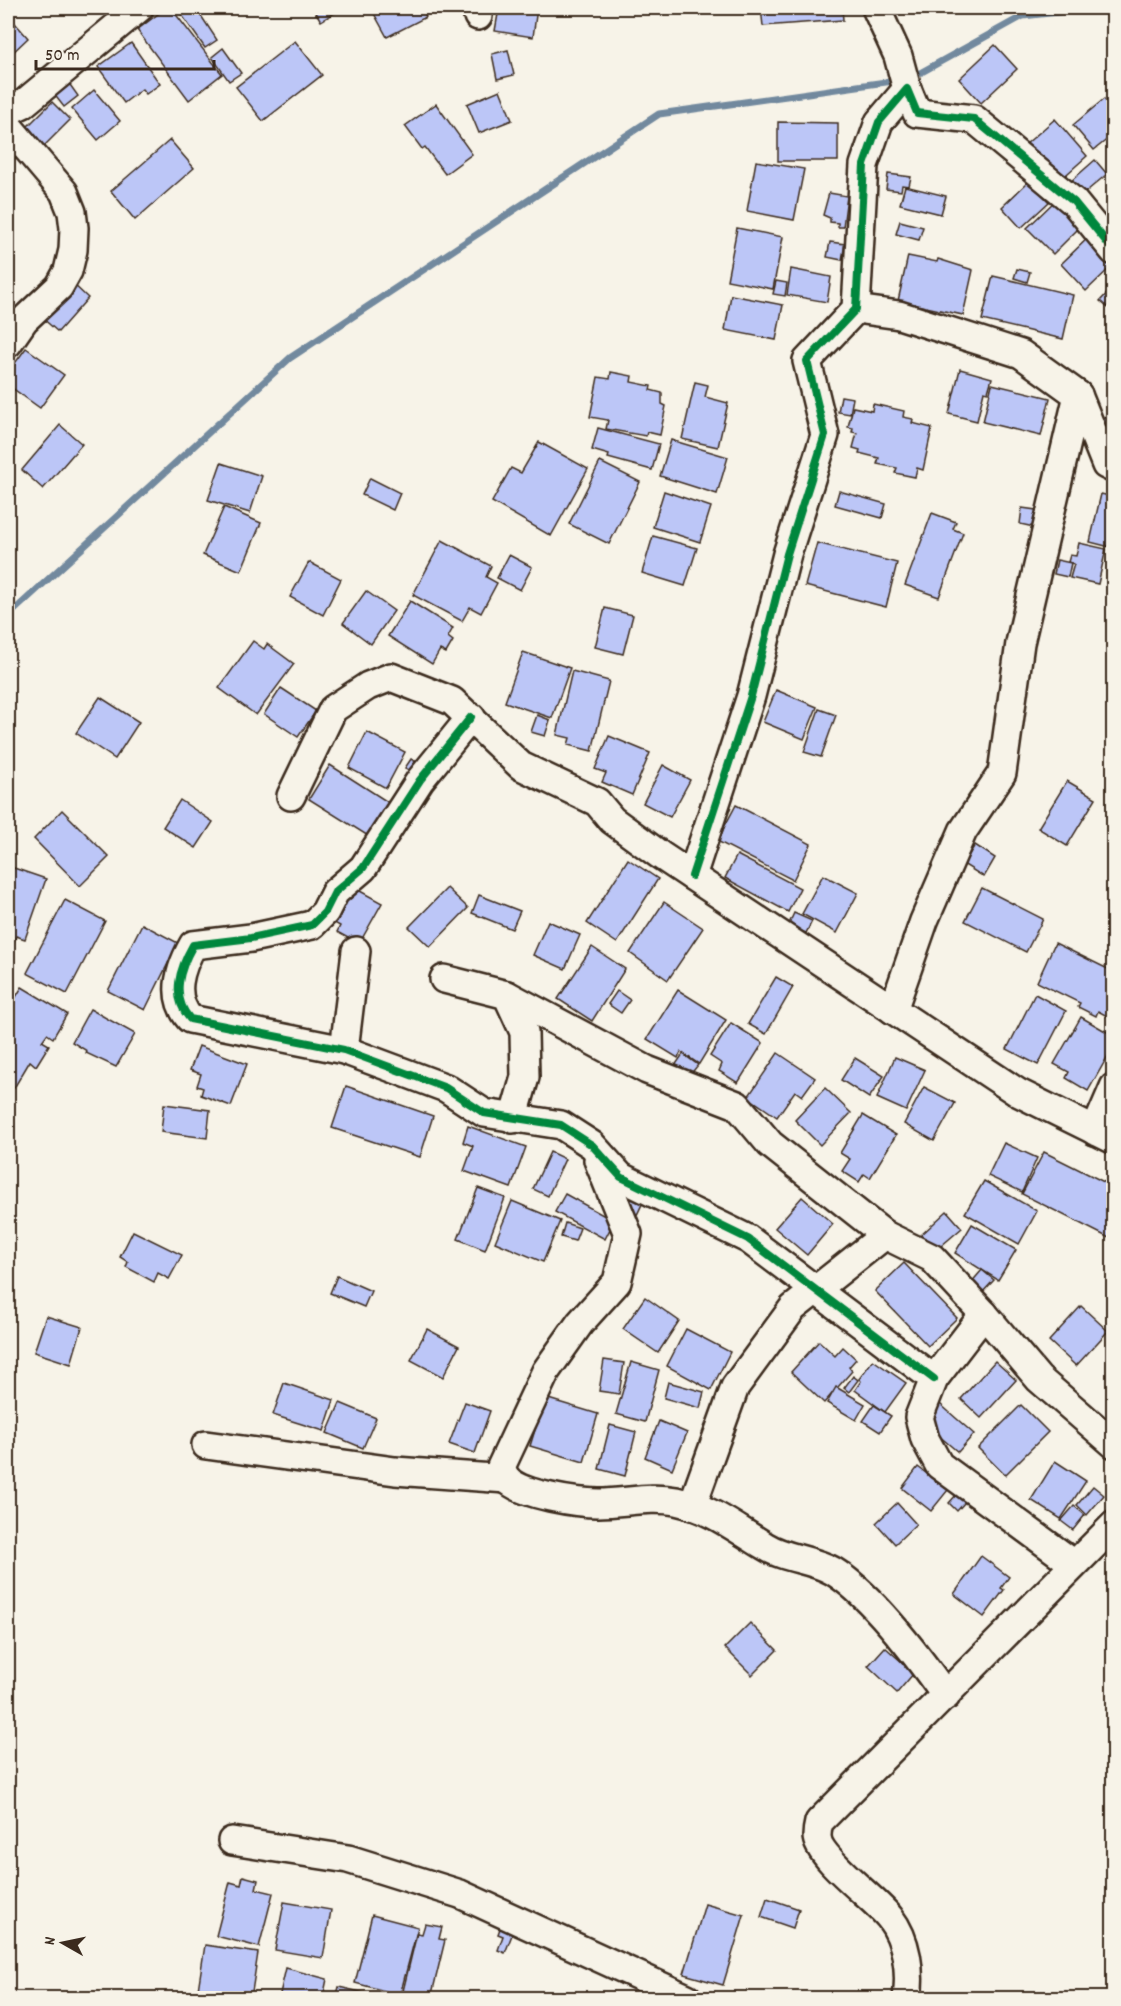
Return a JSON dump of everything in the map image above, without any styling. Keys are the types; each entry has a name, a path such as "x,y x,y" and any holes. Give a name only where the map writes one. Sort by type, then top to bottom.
{"street":[{"path":"8,111 23,104 139,8"},
{"path":"876,8 898,56 907,89 917,113 974,119 1074,202 1113,251"},
{"path":"692,876 751,696 787,554 825,435 807,361 856,309 864,165 879,122 907,89"},
{"path":"8,126 64,192 72,212 74,228 73,250 64,279 59,287 24,320 8,344"},
{"path":"856,309 899,315 1021,354 1077,395 1106,465 1113,469"},
{"path":"893,1010 924,921 963,831 1002,773 1020,643 1077,395"},
{"path":"291,796 333,709 368,686 391,677 452,701 521,766 597,802 612,820 692,876 1017,1092 1104,1135 1113,1087"},
{"path":"471,717 420,780 363,868 335,892 325,912 312,925 251,938 193,945 182,966 178,988 181,1008 190,1019 344,1050 446,1088 484,1113 561,1125 592,1145 621,1177 748,1239 934,1379"},
{"path":"344,1050 356,951"},
{"path":"444,980 507,994 646,1070 737,1104 770,1144 885,1235 932,1258 984,1314 1039,1379 1113,1444"},
{"path":"507,994 524,1032 525,1077 513,1119"},
{"path":"507,1479 501,1467 546,1371 580,1323 616,1282 628,1234 592,1145"},
{"path":"692,1506 735,1387 793,1308 814,1289 885,1235"},
{"path":"984,1314 934,1379 919,1417 925,1439 939,1465 1074,1564"},
{"path":"206,1445 395,1471 507,1479 524,1489 560,1498 597,1503 674,1501 692,1506 729,1521 766,1547 831,1570 849,1583 913,1650 946,1696"},
{"path":"907,1998 906,1953 890,1918 854,1885 822,1849 816,1838 819,1822 1113,1525"},
{"path":"232,1841 348,1859 460,1894 687,1998"}],"building":[{"path":"166,8 171,8 222,74 189,100 137,30"},
{"path":"177,8 196,8 217,40 205,48"},
{"path":"313,8 343,8 321,21"},
{"path":"371,8 421,8 426,17 387,37"},
{"path":"499,8 537,8 533,37 495,31"},
{"path":"761,8 842,8 843,20 763,26"},
{"path":"8,15 28,38 8,57"},
{"path":"295,41 322,75 263,121 236,87"},
{"path":"131,43 160,84 146,94 142,89 124,103 98,67"},
{"path":"995,45 1017,69 981,103 959,79"},
{"path":"223,48 241,73 229,81 212,57"},
{"path":"508,50 514,75 497,79 492,54"},
{"path":"68,82 78,96 64,107 53,93"},
{"path":"94,90 120,121 98,140 72,109"},
{"path":"500,90 512,120 479,133 467,104"},
{"path":"1104,99 1114,109 1114,134 1094,150 1073,125"},
{"path":"52,102 70,120 44,146 26,128"},
{"path":"436,104 472,154 445,174 425,147 422,149 405,126"},
{"path":"1055,119 1087,156 1058,182 1026,144"},
{"path":"778,122 838,123 838,161 778,161"},
{"path":"170,140 194,168 135,220 111,191"},
{"path":"1095,160 1107,174 1081,196 1070,182"},
{"path":"756,161 804,169 794,220 747,211"},
{"path":"888,174 911,177 909,186 902,185 901,191 886,189"},
{"path":"1029,181 1049,202 1021,228 1002,207"},
{"path":"905,186 946,196 941,214 900,204"},
{"path":"829,193 847,196 843,227 838,227 838,223 830,222 830,218 823,215"},
{"path":"1059,197 1084,223 1053,254 1027,228"},
{"path":"900,221 923,227 919,240 896,234"},
{"path":"737,228 783,237 773,289 727,280"},
{"path":"1092,234 1114,264 1086,291 1061,264"},
{"path":"830,242 845,244 842,260 827,257"},
{"path":"908,256 937,262 938,259 973,270 963,315 898,301"},
{"path":"791,269 831,277 827,302 787,295"},
{"path":"1017,269 1030,272 1027,282 1014,278"},
{"path":"993,276 1073,295 1063,339 982,320"},
{"path":"776,281 787,283 785,296 773,294"},
{"path":"71,282 88,298 58,332 40,316"},
{"path":"1114,286 1114,313 1100,301"},
{"path":"731,295 783,305 776,340 725,330"},
{"path":"26,348 64,375 40,408 8,385 8,363 13,366"},
{"path":"960,369 992,378 988,392 984,391 977,421 949,414"},
{"path":"611,372 632,376 631,382 651,386 650,390 662,393 662,404 666,406 660,435 647,432 646,436 606,429 608,420 590,417 598,377 610,379"},
{"path":"695,382 708,385 705,397 728,403 718,447 682,439"},
{"path":"992,384 1050,398 1041,436 983,422"},
{"path":"841,396 853,398 850,414 838,412"},
{"path":"1114,400 1114,441 1098,431"},
{"path":"873,404 904,411 903,417 913,419 912,423 932,428 923,470 917,468 915,477 895,473 897,468 877,464 879,458 859,453 860,450 853,448 857,433 852,432 853,428 848,427 853,407 872,411"},
{"path":"60,425 82,444 43,489 22,470"},
{"path":"598,428 659,444 652,470 608,458 609,455 592,450"},
{"path":"671,440 728,457 717,494 660,476"},
{"path":"539,442 588,469 551,536 492,502 511,468 521,473"},
{"path":"600,462 640,482 609,544 569,524"},
{"path":"221,463 262,476 250,513 208,500"},
{"path":"370,478 400,493 393,510 362,495"},
{"path":"664,491 711,507 700,542 653,527"},
{"path":"839,491 886,504 882,518 835,505"},
{"path":"1101,494 1114,497 1114,548 1090,542"},
{"path":"224,507 261,523 241,571 203,555"},
{"path":"1022,508 1036,510 1034,527 1020,524"},
{"path":"932,513 956,522 953,529 963,533 939,597 905,585"},
{"path":"653,536 697,548 685,586 642,573"},
{"path":"442,540 491,566 486,577 497,583 481,613 470,607 462,621 413,595"},
{"path":"817,543 897,563 886,607 805,586"},
{"path":"1079,543 1106,549 1098,584 1070,578 1074,564 1068,562 1070,555 1076,556"},
{"path":"509,555 532,567 520,590 497,578"},
{"path":"1057,560 1071,563 1068,577 1054,574"},
{"path":"309,562 341,579 323,615 290,597"},
{"path":"366,591 394,611 371,644 343,623"},
{"path":"410,601 453,628 448,637 453,641 446,653 440,650 432,664 388,636"},
{"path":"605,608 633,615 623,654 595,647"},
{"path":"253,641 264,649 267,644 294,664 256,715 219,688"},
{"path":"523,652 570,668 552,718 505,702"},
{"path":"572,671 609,681 592,751 568,745 570,738 557,735"},
{"path":"281,688 316,711 298,737 264,714"},
{"path":"776,690 817,707 804,739 763,722"},
{"path":"100,697 139,722 115,759 76,733"},
{"path":"819,709 836,715 821,757 804,752"},
{"path":"537,715 550,720 545,736 531,732"},
{"path":"367,732 405,752 386,788 349,768"},
{"path":"609,736 650,753 632,795 602,782 606,773 595,769"},
{"path":"411,759 420,764 415,773 405,768"},
{"path":"330,765 394,806 373,839 309,799"},
{"path":"663,765 690,780 670,817 643,803"},
{"path":"1067,781 1096,798 1067,846 1038,828"},
{"path":"180,800 213,822 196,848 163,827"},
{"path":"736,805 811,844 793,880 717,841"},
{"path":"62,810 109,857 80,886 34,839"},
{"path":"975,845 995,858 984,877 963,864"},
{"path":"737,855 800,888 788,912 725,878"},
{"path":"628,859 658,879 617,943 587,923"},
{"path":"8,866 46,879 25,939 16,936 10,952 8,952"},
{"path":"823,875 858,893 837,933 802,914"},
{"path":"349,885 382,903 359,944 337,932 340,926 329,920"},
{"path":"447,888 468,908 430,947 409,927"},
{"path":"982,888 1043,919 1026,952 965,921"},
{"path":"479,895 520,911 512,929 472,913"},
{"path":"65,900 105,921 67,994 27,973"},
{"path":"664,902 703,928 668,980 630,953"},
{"path":"794,913 812,921 806,933 788,926"},
{"path":"548,921 580,935 565,969 533,955"},
{"path":"142,924 178,943 145,1010 108,991"},
{"path":"1055,943 1114,972 1114,987 1109,997 1114,999 1114,1007 1109,1017 1098,1011 1096,1016 1078,1007 1080,1003 1037,982"},
{"path":"592,947 625,969 592,1021 558,999"},
{"path":"776,977 793,987 766,1034 748,1024"},
{"path":"22,987 67,1014 53,1038 47,1034 42,1041 49,1045 36,1066 30,1061 14,1088 8,1084 8,1010"},
{"path":"678,990 726,1020 699,1064 681,1052 678,1058 647,1039"},
{"path":"617,991 630,1000 621,1013 608,1004"},
{"path":"1035,994 1066,1011 1038,1065 1007,1049"},
{"path":"90,1009 135,1034 116,1067 86,1053 87,1051 72,1042"},
{"path":"1081,1017 1114,1036 1114,1045 1088,1091 1066,1078 1069,1072 1054,1064"},
{"path":"731,1023 763,1043 738,1083 719,1071 722,1064 710,1056"},
{"path":"199,1046 247,1064 231,1106 201,1095 203,1088 197,1086 201,1074 190,1070"},
{"path":"778,1053 815,1078 802,1096 795,1091 777,1117 748,1097"},
{"path":"683,1054 698,1065 686,1080 672,1070"},
{"path":"895,1057 925,1070 906,1111 877,1098"},
{"path":"855,1058 884,1076 869,1098 841,1080"},
{"path":"346,1086 433,1116 420,1157 332,1128"},
{"path":"924,1087 955,1103 934,1141 904,1124"},
{"path":"825,1088 851,1113 820,1145 795,1120"},
{"path":"164,1104 210,1110 207,1138 161,1132"},
{"path":"863,1115 896,1135 870,1178 864,1174 859,1182 842,1171 850,1159 840,1153"},
{"path":"468,1126 526,1147 511,1188 464,1171 473,1146 463,1142"},
{"path":"1004,1143 1037,1158 1022,1192 988,1176"},
{"path":"550,1152 565,1159 548,1196 533,1189"},
{"path":"1044,1152 1114,1187 1113,1240 1022,1194"},
{"path":"984,1181 1037,1211 1019,1244 965,1213"},
{"path":"478,1188 505,1198 485,1250 458,1239"},
{"path":"565,1194 614,1221 605,1239 555,1212"},
{"path":"632,1197 643,1202 635,1219 624,1215"},
{"path":"802,1197 833,1224 807,1255 775,1228"},
{"path":"512,1201 560,1221 543,1262 495,1242"},
{"path":"947,1211 962,1228 934,1252 920,1236"},
{"path":"565,1223 580,1228 575,1241 561,1237"},
{"path":"972,1224 1016,1250 998,1280 955,1253"},
{"path":"133,1231 182,1255 169,1279 158,1273 154,1282 126,1267 128,1262 120,1257"},
{"path":"904,1263 957,1318 928,1346 875,1291"},
{"path":"982,1270 994,1280 981,1294 970,1284"},
{"path":"337,1276 371,1291 364,1307 330,1293"},
{"path":"645,1297 679,1321 658,1353 623,1329"},
{"path":"1081,1306 1108,1331 1076,1366 1049,1341"},
{"path":"46,1316 82,1327 71,1364 34,1352"},
{"path":"427,1329 459,1346 443,1377 411,1360"},
{"path":"686,1329 730,1352 711,1390 667,1366"},
{"path":"819,1341 835,1356 843,1347 856,1359 849,1367 852,1371 824,1403 791,1372"},
{"path":"604,1360 624,1363 619,1394 599,1391"},
{"path":"873,1360 906,1383 885,1412 855,1390 861,1381 859,1379"},
{"path":"995,1361 1016,1380 981,1418 961,1399"},
{"path":"631,1362 659,1370 645,1422 616,1414"},
{"path":"853,1376 858,1380 849,1392 844,1388"},
{"path":"668,1382 704,1392 700,1408 664,1398"},
{"path":"284,1383 334,1400 324,1431 273,1415"},
{"path":"836,1387 865,1404 856,1420 827,1403"},
{"path":"545,1398 598,1414 584,1462 530,1446"},
{"path":"465,1402 490,1411 475,1453 449,1444"},
{"path":"340,1403 376,1418 363,1448 327,1433"},
{"path":"940,1404 974,1434 958,1452 924,1423"},
{"path":"874,1405 891,1416 880,1432 863,1421"},
{"path":"1021,1405 1048,1432 1005,1475 978,1448"},
{"path":"659,1421 687,1433 672,1469 645,1457"},
{"path":"610,1425 636,1432 625,1476 599,1469"},
{"path":"1055,1461 1086,1481 1061,1519 1031,1500"},
{"path":"918,1467 948,1490 931,1511 902,1488"},
{"path":"1093,1486 1104,1495 1087,1515 1077,1505"},
{"path":"957,1494 965,1502 957,1511 949,1503"},
{"path":"897,1503 916,1524 895,1544 876,1523"},
{"path":"1074,1506 1085,1515 1073,1530 1061,1521"},
{"path":"981,1556 1009,1577 1001,1588 1004,1590 984,1617 954,1594"},
{"path":"750,1623 777,1650 752,1675 725,1648"},
{"path":"885,1647 914,1673 897,1693 868,1666"},
{"path":"243,1876 258,1880 256,1889 273,1893 259,1947 216,1936 230,1882 241,1885"},
{"path":"767,1898 799,1909 793,1928 761,1917"},
{"path":"284,1902 331,1910 323,1958 275,1950"},
{"path":"705,1904 744,1915 723,1985 684,1974"},
{"path":"372,1915 418,1927 400,1995 355,1983"},
{"path":"502,1923 515,1927 505,1953 498,1950 503,1936 498,1934"},
{"path":"425,1924 442,1927 439,1939 445,1940 431,1998 403,1991 417,1933 422,1934"},
{"path":"205,1945 258,1953 251,1998 198,1990"},
{"path":"286,1968 327,1979 323,1998 279,1998"},
{"path":"339,1987 386,1998 336,1998"}],"waterway":[{"path":"911,78 1023,16 1093,8"},
{"path":"8,616 290,358 659,114 900,80"}],"cycle path":[{"path":"692,876 751,696 787,554 825,435 807,361 856,309 864,165 879,122 907,89 917,113 974,119 1074,202 1114,251"},
{"path":"471,717 420,780 363,868 335,892 325,912 312,925 251,938 193,945 184,963 179,982 180,1001 190,1019 344,1050 446,1088 484,1113 561,1125 592,1145 621,1177 748,1239 934,1379"}]}
